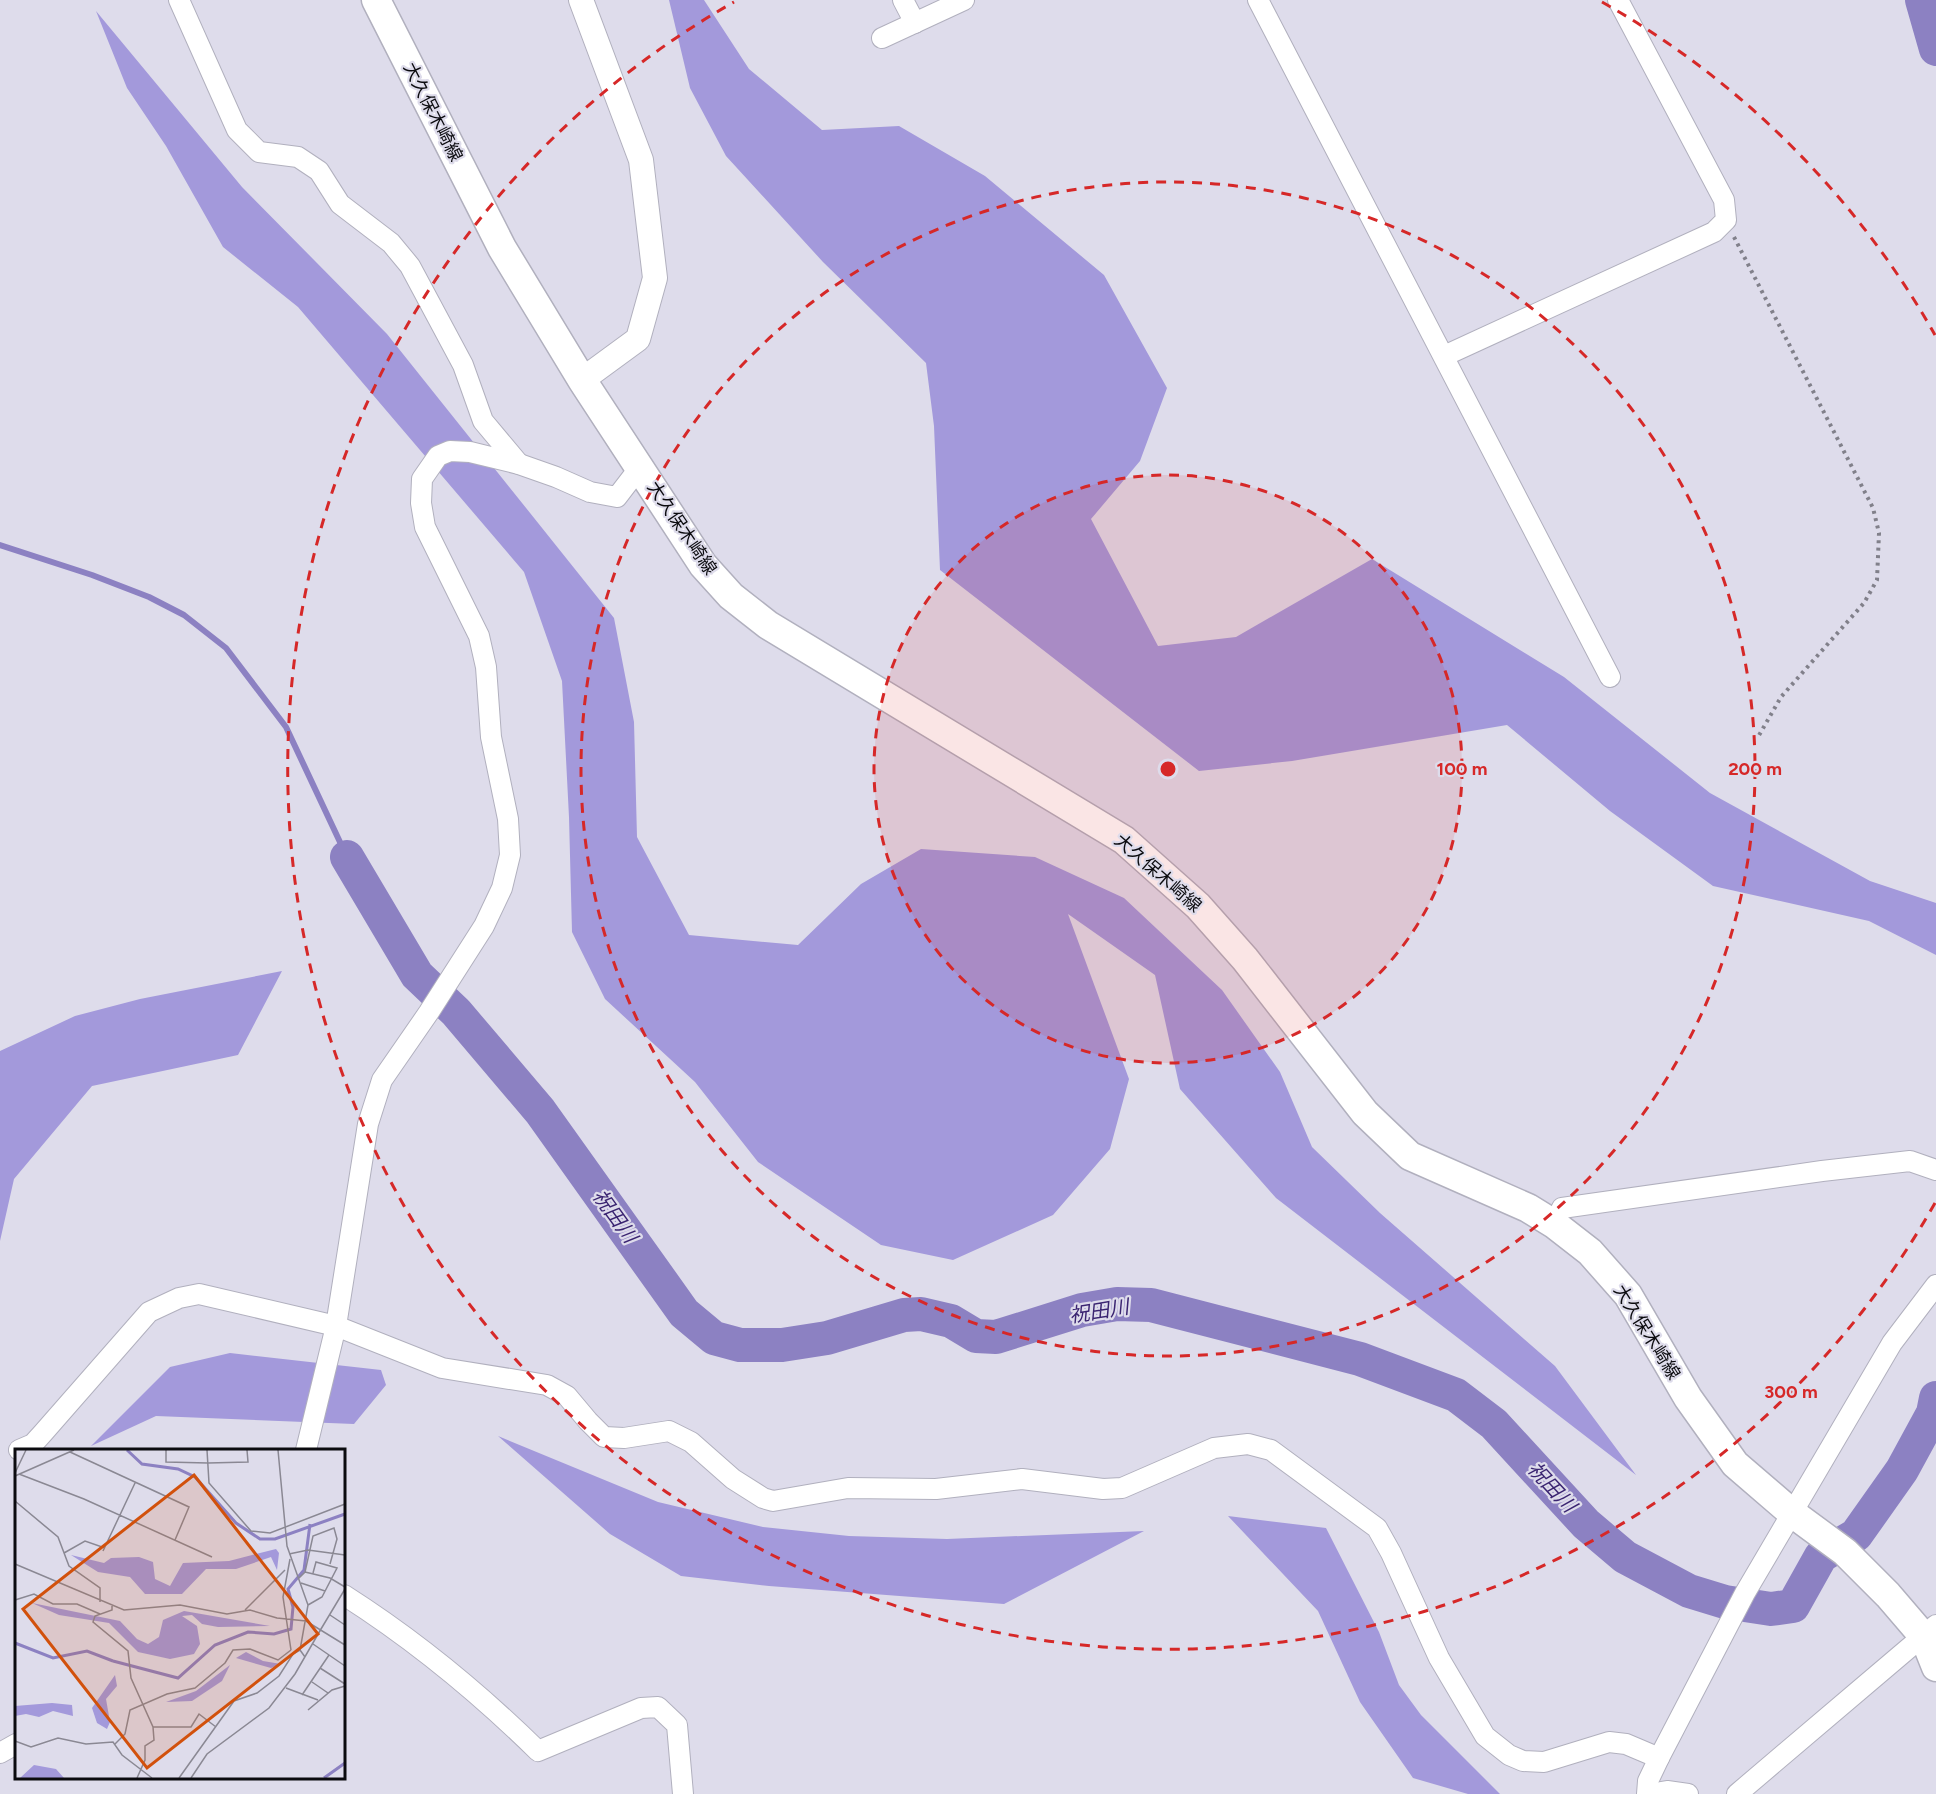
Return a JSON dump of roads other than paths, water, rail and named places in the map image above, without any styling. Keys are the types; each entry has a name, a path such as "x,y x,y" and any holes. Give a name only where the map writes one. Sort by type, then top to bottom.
{"main road":[{"name":"大久保木崎線","path":"376,0 502,248 582,380 703,565 732,596 768,625 1124,840 1198,906 1245,959 1365,1113 1410,1156 1528,1208 1554,1224 1590,1252 1628,1295 1688,1398 1735,1464 1792,1513 1837,1546 1930,1631 1936,1667"}],"street":[{"path":"179,0 237,130 259,152 298,157 319,171 340,204 391,243 410,266 463,365 483,421 519,464"},
{"path":"581,0 641,160 655,278 638,339 582,380"},
{"path":"903,0 915,23"},
{"path":"882,38 964,0"},
{"path":"1258,0 1610,677"},
{"path":"1444,356 1714,232 1725,220 1724,200 1618,0"},
{"path":"306,1449 336,1326 368,1124 382,1080 484,926 502,888 508,868 510,842 508,819 491,737 486,667 479,636 425,526 420,490 422,479 438,456 450,451 470,452 519,464 590,492 616,497 640,467"},
{"path":"1554,1224 1562,1208 1776,1177 1910,1161 1936,1170"},
{"path":"1688,1794 1667,1791 1648,1794 1648,1781 1741,1601 1792,1513 1892,1342 1936,1285"},
{"path":"22,1449 33,1444 44,1433 150,1312 179,1298 199,1294 336,1326 442,1368 547,1385 567,1396 588,1422 604,1437 624,1438 669,1431 691,1442 733,1479 763,1498 773,1501 848,1488 936,1489 1022,1479 1103,1489 1122,1488 1214,1448 1248,1444 1271,1450 1377,1528 1391,1553 1439,1658 1485,1736 1493,1743 1509,1755 1523,1761 1544,1762 1608,1742 1626,1744 1659,1758"},
{"path":"0,1455 15,1452"},
{"path":"345,1596 403,1636 502,1716 538,1751 641,1708 658,1707 677,1725 683,1794"},
{"path":"1737,1794 1930,1631"},
{"path":"0,1753 15,1745"}],"waterway":[{"path":"1922,0 1936,49"},
{"path":"0,545 92,575 149,597 184,615 226,648 286,727 347,857"},
{"name":"祝田川","path":"347,857 417,975 456,1012 540,1111 684,1313 714,1338 740,1345 782,1345 827,1338 904,1315 921,1314 951,1321 976,1336 996,1337 1082,1310 1117,1304 1151,1305 1360,1359 1456,1395 1494,1424 1586,1524 1625,1557 1689,1591 1725,1602 1771,1609 1793,1606 1821,1556 1856,1535 1902,1470 1933,1413 1936,1398"}]}
